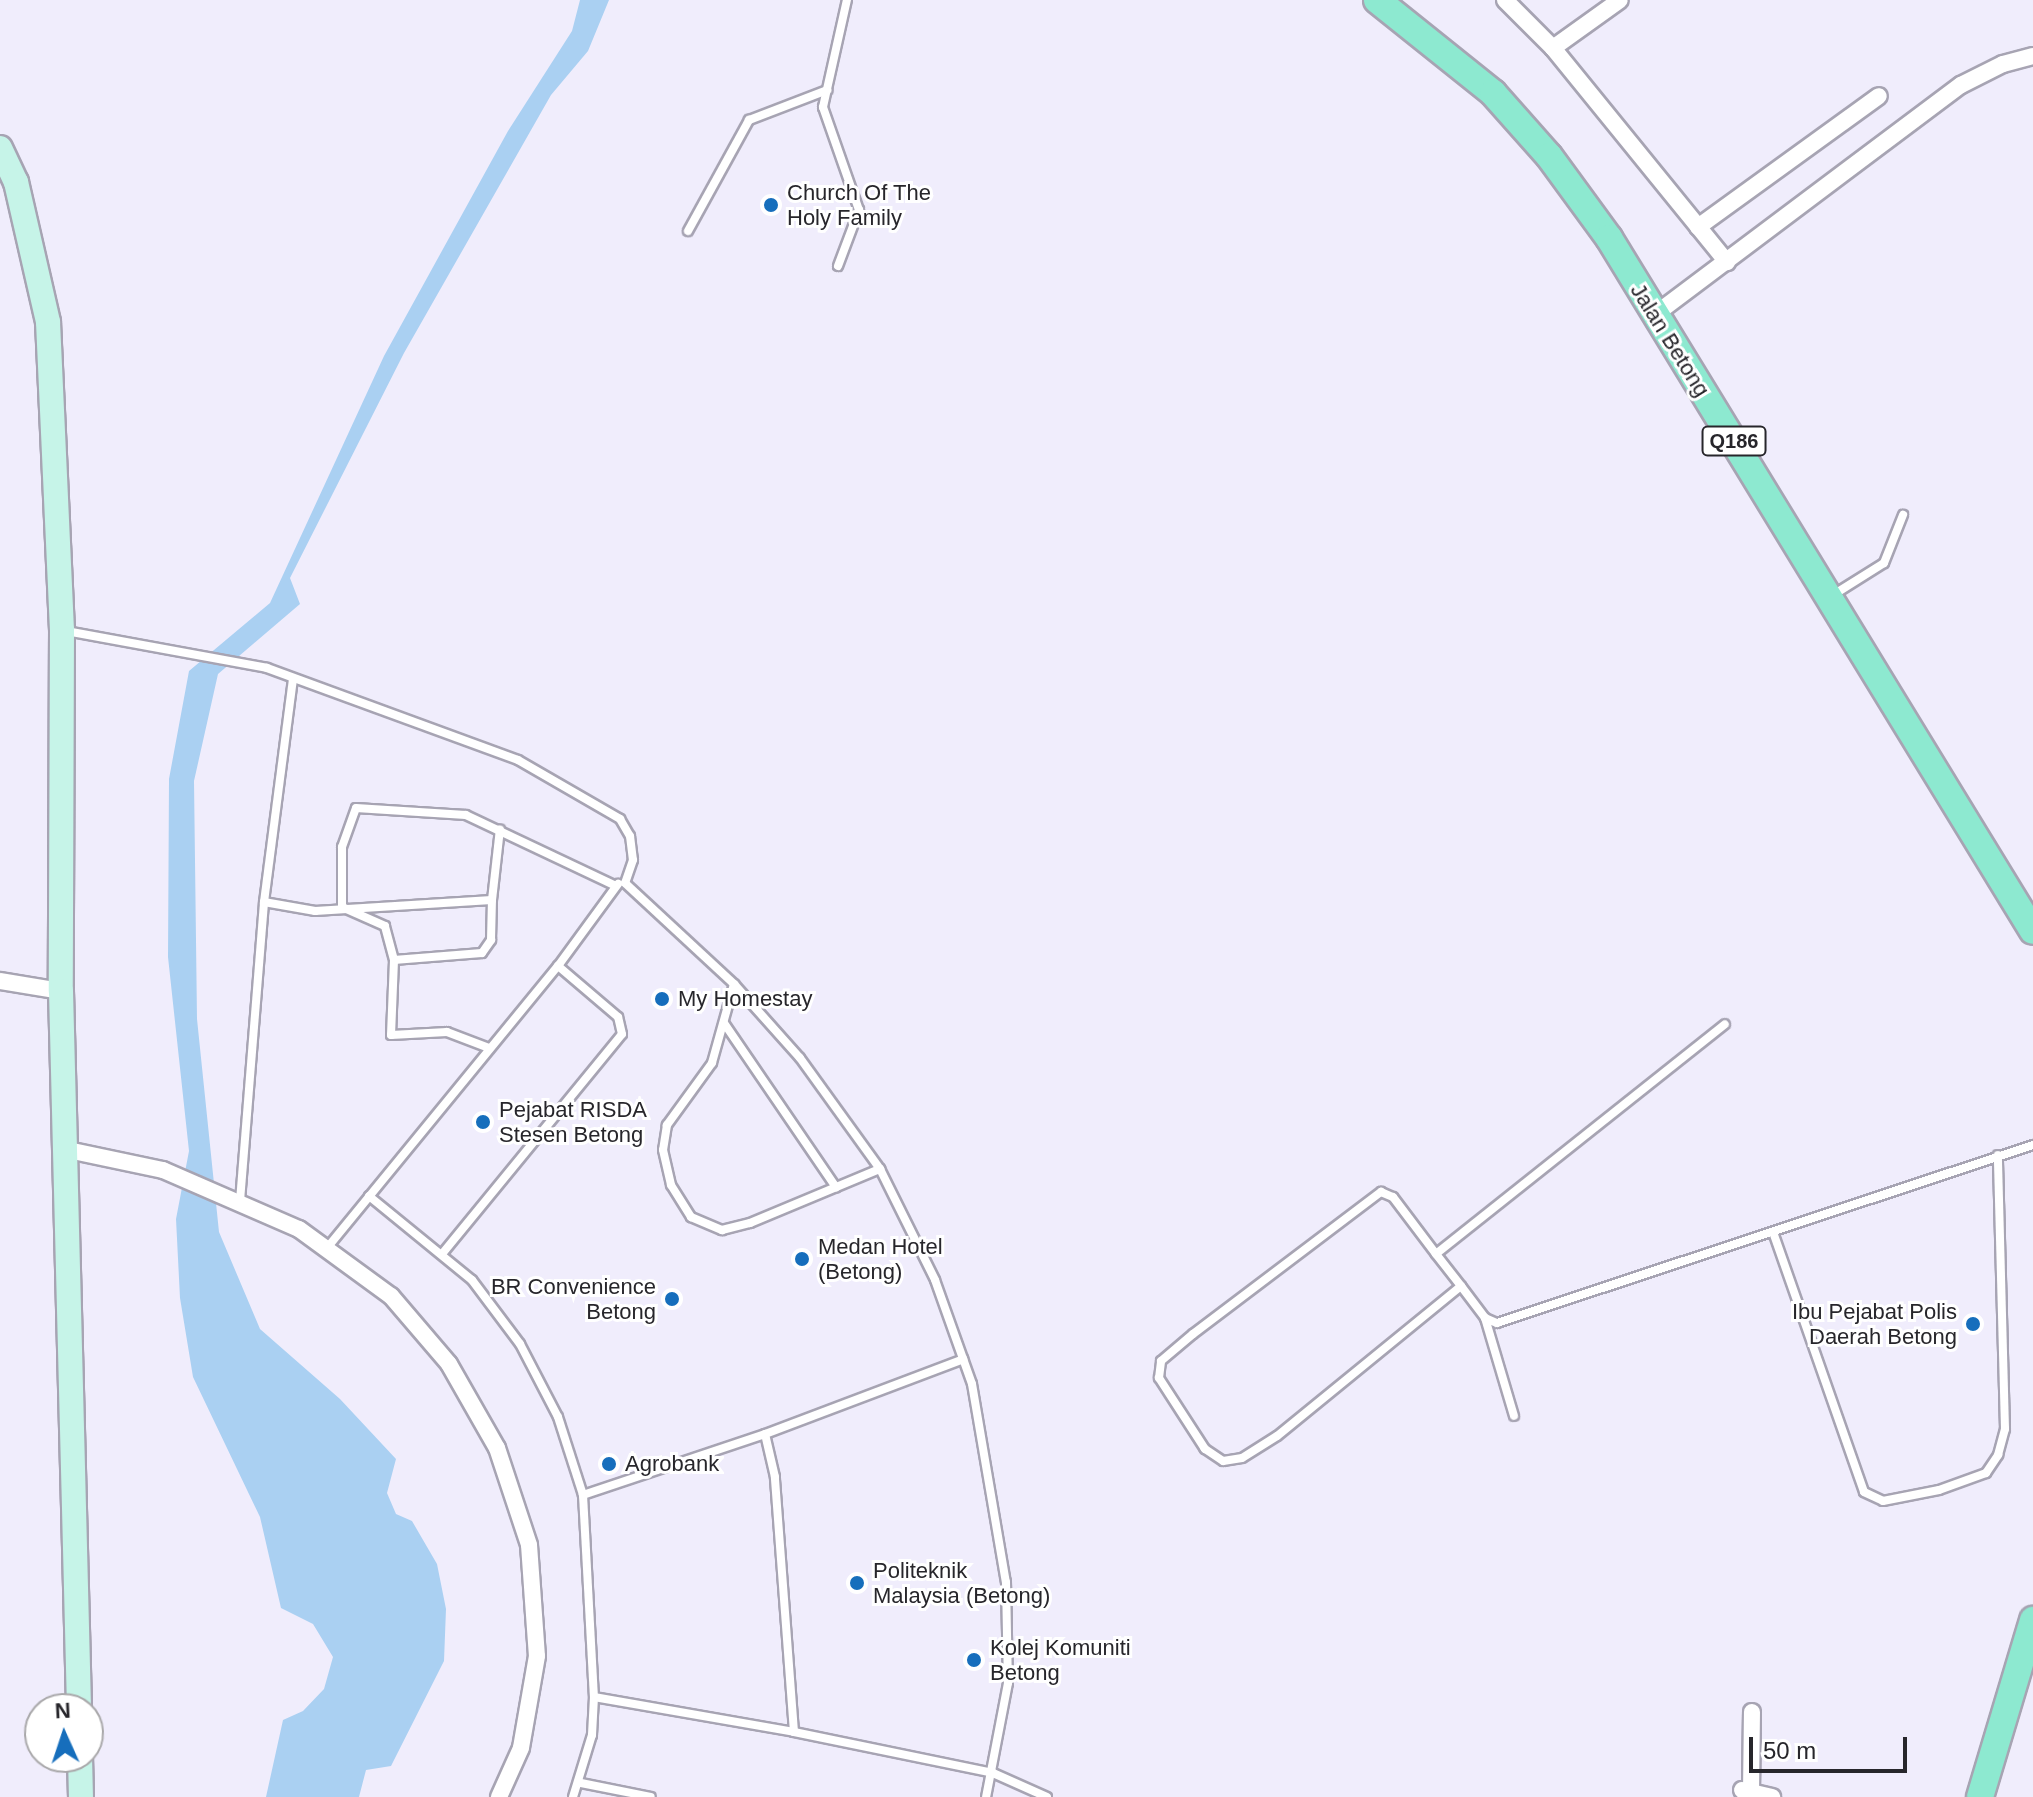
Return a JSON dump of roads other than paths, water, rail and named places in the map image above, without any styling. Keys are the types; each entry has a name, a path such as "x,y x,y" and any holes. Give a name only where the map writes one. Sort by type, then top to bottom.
{"main road":[{"name":"Jalan Betong","path":"1377,0 1493,93 1549,156 1609,238 1653,316 2033,931"},
{"path":"1980,1797 2033,1624"}],"street":[{"path":"1505,0 1553,48 1727,262"},
{"path":"1553,48 1620,0"},
{"path":"1653,316 1961,85 2033,56"},
{"path":"1698,227 1879,96"},
{"path":"0,148 16,182 48,322 62,630 61,991 68,1150 79,1693"},
{"path":"0,981 61,991"},
{"path":"68,1150 163,1170 232,1197 327,1248 391,1296 449,1364 497,1448 529,1545 537,1656 521,1748 499,1797"},
{"path":"1752,1712 1759,1794"},
{"path":"80,1773 81,1797"}],"lane":[{"path":"838,266 859,210 823,107 847,0"},
{"path":"688,231 749,120 827,90"},
{"path":"1829,597 1884,563 1903,515"},
{"path":"62,630 267,668 518,760 620,819 630,836 633,860 625,883"},
{"path":"232,1197 264,902 293,679"},
{"path":"342,907 342,847 356,808 466,815 614,885 625,883"},
{"path":"394,960 482,953 491,940 500,829"},
{"path":"625,883 734,984 800,1058 880,1169 935,1280 963,1359 997,1511 1006,1582 1008,1683 986,1797"},
{"path":"327,1248 558,966 614,885"},
{"path":"264,902 315,911 492,900"},
{"path":"342,907 385,926 394,960 391,1035 447,1032 489,1048"},
{"path":"442,1254 622,1034 618,1017 558,966"},
{"path":"734,984 712,1063 667,1125 665,1137 671,1185 691,1217 722,1230 880,1169"},
{"path":"724,1023 836,1187"},
{"path":"1436,1254 1725,1024"},
{"path":"1485,1318 1511,1322 2033,1145"},
{"path":"1773,1232 1864,1492 1883,1501 1939,1490 1986,1473 1998,1455 2005,1429 1998,1155"},
{"path":"1461,1286 1277,1436 1242,1458 1223,1461 1205,1449 1159,1378 1161,1361 1193,1334 1381,1192 1393,1197 1436,1254 1461,1286 1485,1318 1514,1416"},
{"path":"369,1196 472,1280 520,1344 558,1417 583,1495 594,1697 592,1735 581,1783 573,1797"},
{"path":"583,1495 765,1434 963,1359"},
{"path":"765,1434 775,1477 794,1732"},
{"path":"594,1697 794,1732 993,1773 1047,1797"},
{"path":"581,1783 651,1797"}],"water":[{"path":"580,0 609,0 588,51 551,95 404,353 290,578 300,604 218,674 194,781 197,1019 219,1232 260,1329 340,1399 396,1459 387,1493 396,1514 412,1521 437,1564 446,1609 444,1661 391,1766 366,1770 359,1797 266,1797 283,1720 303,1711 324,1689 333,1657 313,1624 281,1608 260,1517 193,1377 180,1298 176,1219 189,1151 168,957 169,779 189,671 270,603 384,356 508,131 572,31"}],"place":[{"name":"Church Of The Holy Family","path":"771,205"},
{"name":"My Homestay","path":"662,999"},
{"name":"Pejabat RISDA Stesen Betong","path":"483,1122"},
{"name":"Medan Hotel (Betong)","path":"802,1259"},
{"name":"BR Convenience Betong","path":"672,1299"},
{"name":"Ibu Pejabat Polis Daerah Betong","path":"1973,1324"},
{"name":"Agrobank","path":"609,1464"},
{"name":"Politeknik Malaysia (Betong)","path":"857,1583"},
{"name":"Kolej Komuniti Betong","path":"974,1660"}]}
